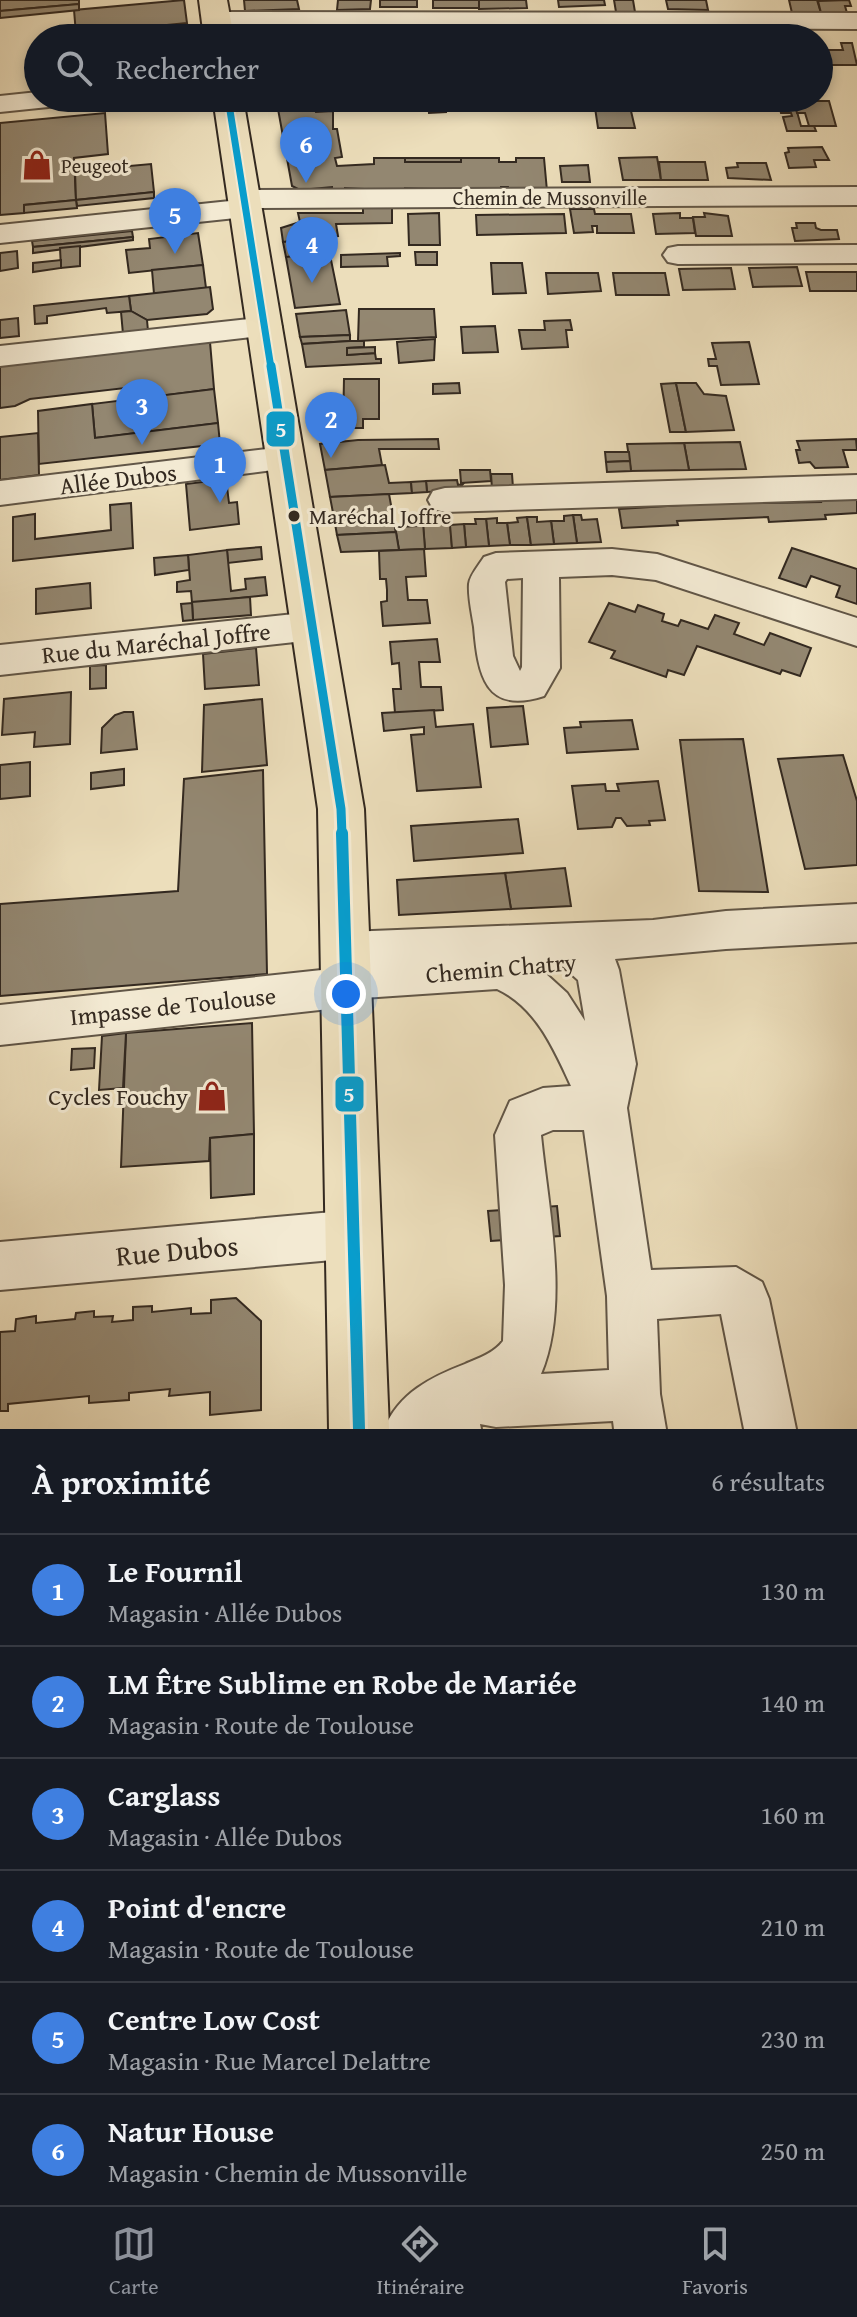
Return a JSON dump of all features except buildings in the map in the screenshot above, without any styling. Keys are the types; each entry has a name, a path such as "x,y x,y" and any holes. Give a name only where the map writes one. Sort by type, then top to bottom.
{"main road":[{"path":"230,112 267,327 284,459 341,809 359,1429"}],"street":[{"path":"216,19 857,21"},
{"path":"0,104 24,102"},
{"name":"Chemin de Mussonville","path":"0,234 244,204 857,196"},
{"path":"678,255 857,254"},
{"path":"0,356 267,327"},
{"name":"Allée Dubos","path":"0,493 284,459"},
{"path":"445,500 857,487"},
{"path":"541,565 612,562 657,567 857,632"},
{"name":"Rue du Maréchal Joffre","path":"0,660 313,626"},
{"name":"Chemin Chatry","path":"347,973 577,951 726,930 857,923"},
{"path":"577,951 598,970 614,1064 604,1108"},
{"name":"Chemin Chatry","path":"347,973 502,971 577,951"},
{"path":"410,1429 431,1408 454,1412 496,1402 638,1412 631,1296 604,1108 573,1042 552,1007 522,980 502,971"},
{"name":"Impasse de Toulouse","path":"0,1025 347,973"},
{"path":"454,1412 514,1368 524,1357 530,1336 527,1238 518,1135 521,1124 524,1118 541,1110 604,1108"},
{"name":"Rue Dubos","path":"0,1266 355,1234"},
{"path":"631,1296 721,1290 736,1291 745,1299 770,1429"}],"transit line":[{"name":"5","path":"230,112 341,809 359,1429"}],"place":[{"name":"Peugeot","path":"37,165"},
{"name":"Natur House","path":"306,183"},
{"name":"Centre Low Cost","path":"175,254"},
{"name":"Point d'encre","path":"312,283"},
{"name":"Carglass","path":"142,445"},
{"name":"LM Être Sublime en Robe de Mariée","path":"331,458"},
{"name":"Le Fournil","path":"220,503"},
{"name":"Maréchal Joffre","path":"294,516"},
{"name":"Cycles Fouchy","path":"212,1096"}]}
